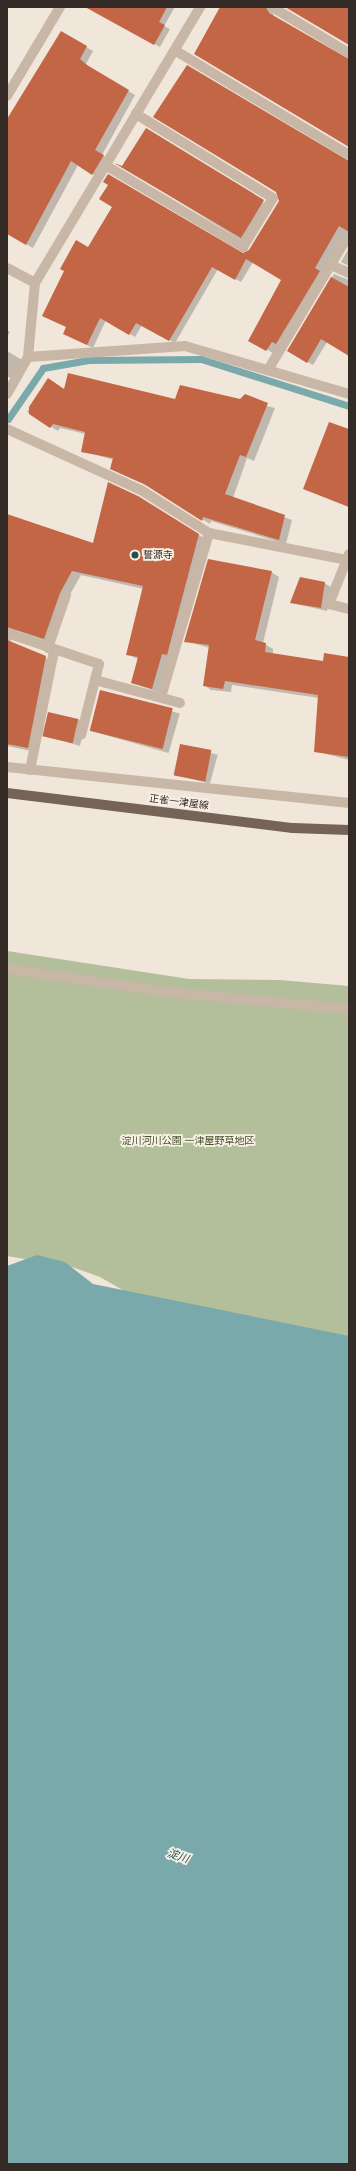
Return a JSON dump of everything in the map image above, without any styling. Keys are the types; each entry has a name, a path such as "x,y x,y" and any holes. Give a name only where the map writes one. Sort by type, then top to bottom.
{"main road":[{"name":"正雀一津屋線","path":"7,793 293,828 349,830"}],"street":[{"path":"7,96 60,7"},
{"path":"7,394 28,357 35,283 104,165 176,50 200,7"},
{"path":"272,7 349,53"},
{"path":"176,50 349,155"},
{"path":"104,165 243,247 273,198 136,114"},
{"path":"268,370 346,240"},
{"path":"331,265 349,273"},
{"path":"7,268 35,283"},
{"path":"28,357 185,346 349,394"},
{"path":"8,432 141,490 209,533 348,557 329,604 349,609"},
{"path":"161,697 209,533"},
{"path":"30,770 51,650 66,595"},
{"path":"7,633 51,650 99,664 81,735"},
{"path":"95,680 180,703"},
{"path":"7,767 349,803"},
{"path":"7,969 176,993 349,1009"}],"green space":[{"name":"淀川河川公園 一津屋野草地区","path":"7,951 189,979 280,980 349,986 349,1341 135,1297 100,1277 72,1267 7,1256"}],"water":[{"name":"淀川","path":"37,1255 65,1262 93,1284 349,1336 349,2164 7,2164 7,1266"}],"building":[{"path":"85,7 167,7 159,22 165,25 154,45"},
{"path":"220,7 266,7 269,13 349,59 349,147 194,54"},
{"path":"285,7 349,7 349,45"},
{"path":"61,31 87,46 80,59 87,65 129,90 95,150 104,155 92,175 71,161 26,245 7,234 7,119"},
{"path":"187,65 349,161 349,232 339,226 315,268 320,271 276,344 272,342 266,351 248,341 281,280 246,259 235,280 212,267 169,341 136,323 129,335 100,318 87,345 63,334 66,327 42,316 64,271 60,269 76,240 88,247 112,207 99,199 108,185 103,182 108,174 243,253 249,250 279,201 276,192 153,117"},
{"path":"146,128 264,200 241,238 114,163 122,166"},
{"path":"331,277 349,287 349,356 321,339 307,363 287,351"},
{"path":"68,373 175,399 180,385 240,399 245,394 268,403 246,457 240,455 225,494 285,515 279,540 203,517 202,521 144,484 110,469 113,458 81,452 85,432 53,424 50,428 29,414 29,407 48,378 64,389"},
{"path":"329,422 349,429 349,507 303,489"},
{"path":"108,482 138,496 199,534 167,655 162,654 152,689 131,683 138,657 126,655 143,586 72,571 60,593 44,639 7,627 7,514 93,543"},
{"path":"208,559 272,571 255,640 266,643 265,652 323,661 324,653 349,657 349,757 314,752 318,695 225,681 223,689 203,686 209,645 184,642"},
{"path":"300,577 325,582 321,608 290,603"},
{"path":"7,640 46,656 28,748 7,744"},
{"path":"100,690 173,708 163,749 90,731"},
{"path":"48,712 78,719 73,743 42,736"},
{"path":"180,744 211,750 205,782 174,775"}],"waterway":[{"path":"8,419 43,368 88,360 201,359 349,406"}],"place":[{"name":"誓源寺","path":"135,555"}]}
